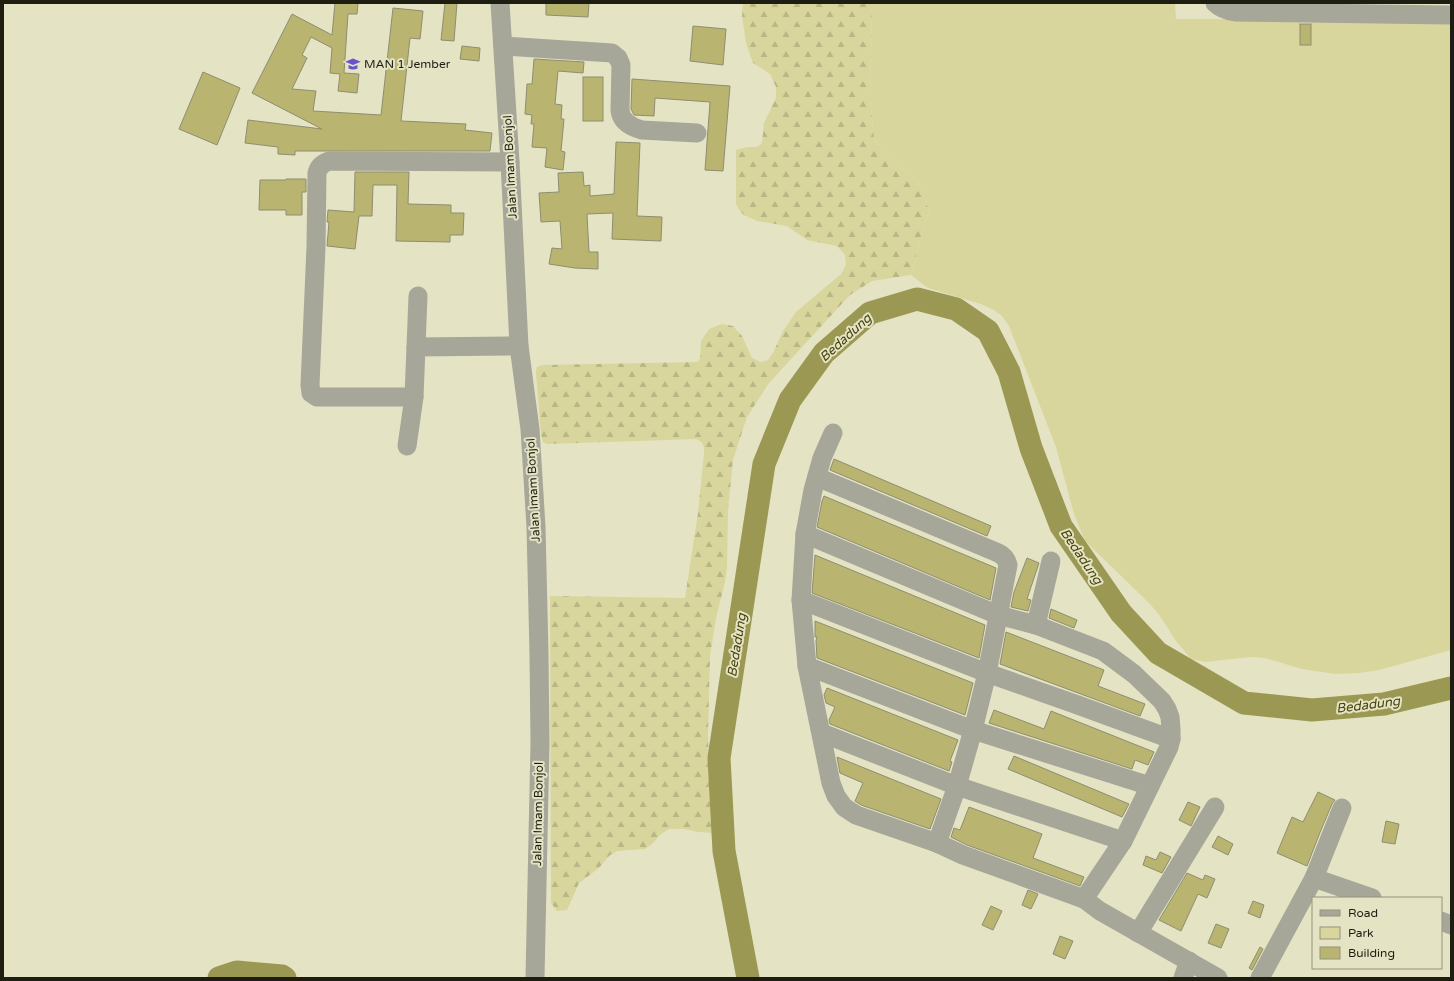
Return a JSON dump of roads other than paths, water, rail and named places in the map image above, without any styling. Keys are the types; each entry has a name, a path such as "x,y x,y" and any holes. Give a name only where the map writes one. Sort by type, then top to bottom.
{"street":[{"name":"Jalan Imam Bonjol","path":"500,3 519,346 530,428 536,527 539,623 540,742 535,978"},
{"path":"1215,3 1223,9 1236,12 1451,15"},
{"path":"503,46 612,54 618,58 621,65 620,110 621,117 627,123 634,128 642,130 697,133"},
{"path":"414,397 317,397 311,393 310,385 316,247 317,173 319,168 322,164 329,161 510,162"},
{"path":"407,446 414,397 418,296"},
{"path":"416,347 519,346"},
{"path":"833,433 822,458 813,490 805,534 801,600 807,666 822,733 831,783 836,796 844,807 856,815 936,843 963,855 1084,900 1138,933 1186,970 1218,978"},
{"path":"817,477 1003,555 1007,560 1008,565 987,673 973,730 957,786 936,843"},
{"path":"805,534 998,615 1036,625 1103,651 1134,674 1162,701 1170,717 1172,739 1123,842 1084,900"},
{"path":"1036,625 1051,561"},
{"path":"801,600 987,673 1172,739"},
{"path":"807,666 973,730 1150,786"},
{"path":"822,733 957,786 1123,842"},
{"path":"1138,933 1214,807"},
{"path":"1260,978 1314,878 1342,808"},
{"path":"1314,878 1369,897"}],"waterway":[{"name":"Bedadung","path":"748,978 724,851 719,758 764,464 790,400 824,353 870,313 917,299 956,309 988,331 1009,372 1031,448 1061,526 1121,613 1158,653 1244,703 1312,710 1384,704 1451,688"},
{"name":"Bedadung","path":"219,978 237,972 282,976 285,978"}],"place":[{"name":"MAN 1 Jember","path":"353,64"}]}
